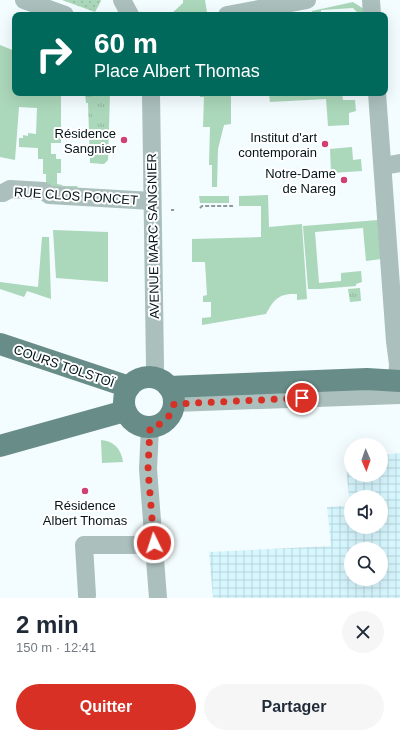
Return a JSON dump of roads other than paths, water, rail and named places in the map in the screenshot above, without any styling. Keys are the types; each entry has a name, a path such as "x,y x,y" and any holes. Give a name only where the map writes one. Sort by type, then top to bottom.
{"main road":[{"name":"COURS TOLSTOÏ","path":"0,344 126,398"},
{"path":"0,446 126,398 140,379 165,390 367,379 399,385"},
{"path":"126,398 132,421 138,425 150,427 164,422 171,414 165,390"}],"street":[{"path":"24,0 57,12"},
{"path":"122,0 128,12"},
{"path":"243,12 307,0"},
{"path":"372,0 372,12"},
{"name":"AVENUE MARC SANGNIER","path":"151,96 155,361 165,390"},
{"path":"378,96 392,165 399,385"},
{"name":"RUE CLOS PONCET","path":"0,193 4,193 10,189 44,191 49,195 152,201"},
{"name":"COURS TOLSTOÏ","path":"0,353 126,398"},
{"path":"150,427 148,469 158,598"},
{"path":"87,595 84,545 134,545 154,543"}],"place":[{"name":"Résidence Sangnier","path":"124,140"},
{"name":"Institut d'art contemporain","path":"325,144"},
{"name":"Notre-Dame de Nareg","path":"344,180"},
{"name":"Résidence Albert Thomas","path":"85,491"}]}
